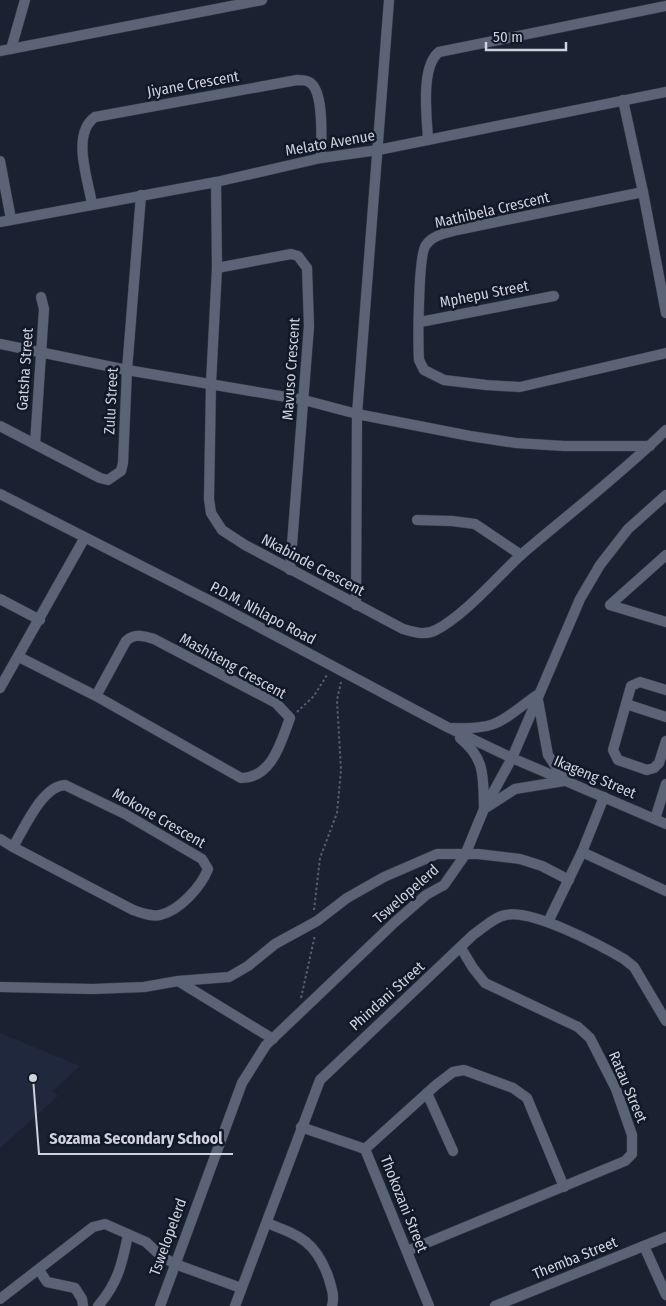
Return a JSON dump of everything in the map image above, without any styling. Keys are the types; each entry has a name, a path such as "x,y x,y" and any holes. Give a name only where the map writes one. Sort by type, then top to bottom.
{"street":[{"path":"11,49 26,0"},
{"path":"0,51 236,3 262,0"},
{"path":"356,605 357,414 389,0"},
{"path":"428,140 428,75 434,56 439,52 666,6"},
{"name":"Jiyane Crescent","path":"92,204 81,141 88,122 95,117 298,80 309,82 316,89 319,100 321,158"},
{"name":"Melato Avenue","path":"0,222 216,182 321,158 378,150 666,92"},
{"path":"623,100 666,313"},
{"path":"0,161 11,220"},
{"name":"Nkabinde Crescent","path":"216,182 217,268 211,384 209,499 213,518 222,530 290,570 403,629 429,633 441,627 460,612 521,555 650,446 666,430"},
{"name":"Mathibela Crescent","path":"643,192 438,236 427,243 422,254 419,360 424,370 444,380 486,386 536,385 666,354"},
{"name":"Zulu Street","path":"0,426 100,478 108,480 115,477 123,463 127,370 140,195"},
{"name":"Mavuso Crescent","path":"217,268 291,254 298,256 305,264 309,285 309,326 290,570"},
{"name":"Mphepu Street","path":"420,322 554,296"},
{"name":"Gatsha Street","path":"35,444 44,310 40,297"},
{"path":"0,344 127,370 304,400 357,414 516,443 564,446 650,446"},
{"name":"P.D.M. Nhlapo Road","path":"0,494 84,539 216,604 447,727 512,758"},
{"name":"Tswelopelerd","path":"160,1306 242,1083 257,1056 273,1038 395,922 426,896 444,885 465,855 484,809 512,758 537,695 580,599 600,565 628,529 666,496"},
{"path":"417,520 452,520 475,524 521,555"},
{"path":"0,688 84,539"},
{"path":"666,555 610,605 666,622"},
{"path":"0,599 40,620"},
{"name":"Mashiteng Crescent","path":"19,657 96,696 242,778 259,775 268,766 290,718 276,703 154,639 140,635 132,636 126,641 96,696"},
{"path":"666,690 640,682 631,686 614,744 614,755 618,760 647,770 654,768 659,763 666,741"},
{"path":"537,695 548,755 565,780 515,789 484,809 482,769 477,753 447,727 479,728 499,723 537,695"},
{"path":"626,704 666,717"},
{"name":"Ikageng Street","path":"512,758 666,824"},
{"path":"655,819 666,784"},
{"name":"Mokone Crescent","path":"0,839 13,847 133,910 153,916 173,910 197,886 208,869 202,859 125,814 65,786 50,791 42,799 13,847"},
{"path":"548,922 582,852 604,797"},
{"path":"582,852 666,891"},
{"path":"0,988 93,989 144,987 178,981 229,977 248,966 275,944 317,921 346,898 425,857 437,854 520,859 542,866 569,880"},
{"name":"Phindani Street","path":"235,1306 316,1088 325,1073 462,948 473,935 505,915 526,915 548,922 615,953 634,967 666,1021"},
{"name":"Ratau Street","path":"406,1251 564,1187 631,1157 634,1149 632,1135 616,1089 592,1042 584,1031 486,983 473,968 462,948"},
{"path":"178,981 273,1038"},
{"path":"365,1149 426,1093 453,1072 460,1070 482,1075 522,1093 536,1116 564,1187"},
{"path":"426,1093 453,1151"},
{"name":"Thokozani Street","path":"301,1127 365,1149 429,1306"},
{"path":"267,1223 303,1238 316,1250 333,1291 332,1306"},
{"path":"0,1299 98,1224 110,1225 146,1242 161,1256 174,1264 241,1288"},
{"path":"98,1306 113,1287 118,1276 128,1235"},
{"name":"Themba Street","path":"495,1306 666,1236"},
{"path":"644,1246 666,1295"},
{"path":"39,1270 47,1282 75,1288 82,1299 83,1306"}],"path":[{"path":"290,718 314,696 332,667"},
{"path":"302,1012 302,990 313,947 317,921 314,909 318,865 329,830 337,813 341,770 337,700 343,672"}],"shaded area":[{"path":"0,1033 80,1066 53,1091 58,1096 0,1148"}],"place":[{"name":"Sozama Secondary School","path":"33,1078"}]}
